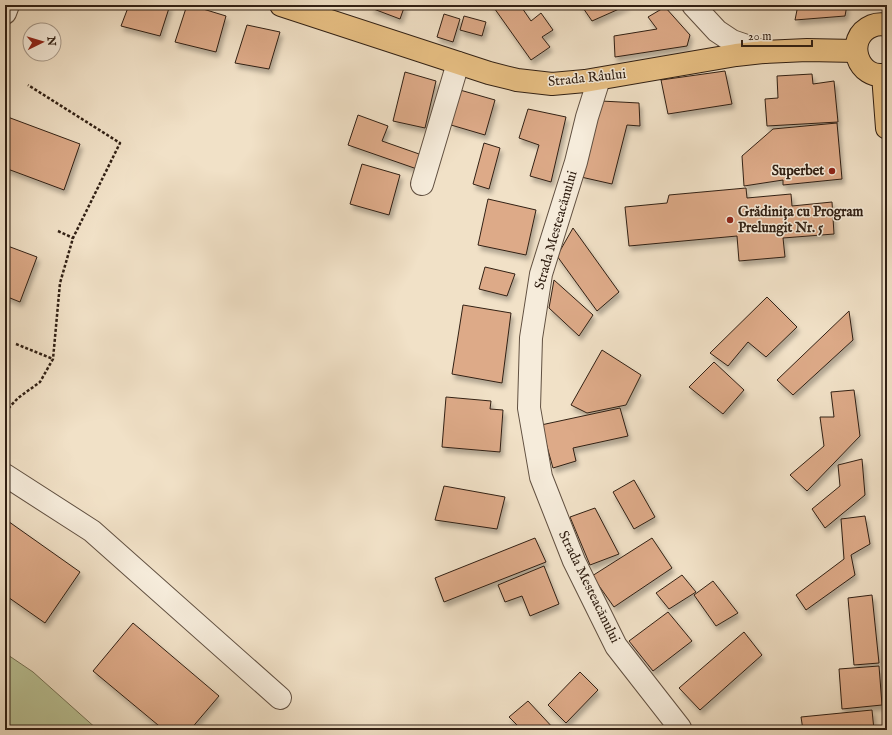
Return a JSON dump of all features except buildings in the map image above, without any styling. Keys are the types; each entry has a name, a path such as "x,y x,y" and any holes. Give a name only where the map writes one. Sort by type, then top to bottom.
{"main road":[{"name":"Strada Râului","path":"281,5 489,73 517,80 552,84 599,79 736,54 807,50 856,51"},
{"path":"887,25 875,25 867,28 860,34 856,51 858,60 865,69 873,74 885,74 887,128"}],"street":[{"path":"5,13 8,5"},
{"path":"693,5 717,31 732,41 764,52"},
{"path":"422,184 458,63"},
{"name":"Strada Mesteacănului","path":"599,79 587,116 576,162 541,274 531,338 529,408 541,477 574,561 616,646 680,728"},
{"path":"5,475 92,531 280,698"}],"path":[{"path":"5,412 18,398 40,382 53,359 60,283 73,238 120,143 28,85"},
{"path":"58,231 73,238"},
{"path":"16,344 53,359"}],"green space":[{"path":"5,653 33,672 98,730 5,730"}],"place":[{"name":"Superbet","path":"832,171"},
{"name":"Grădinița cu Program Prelungit Nr. 5","path":"730,220"}]}
